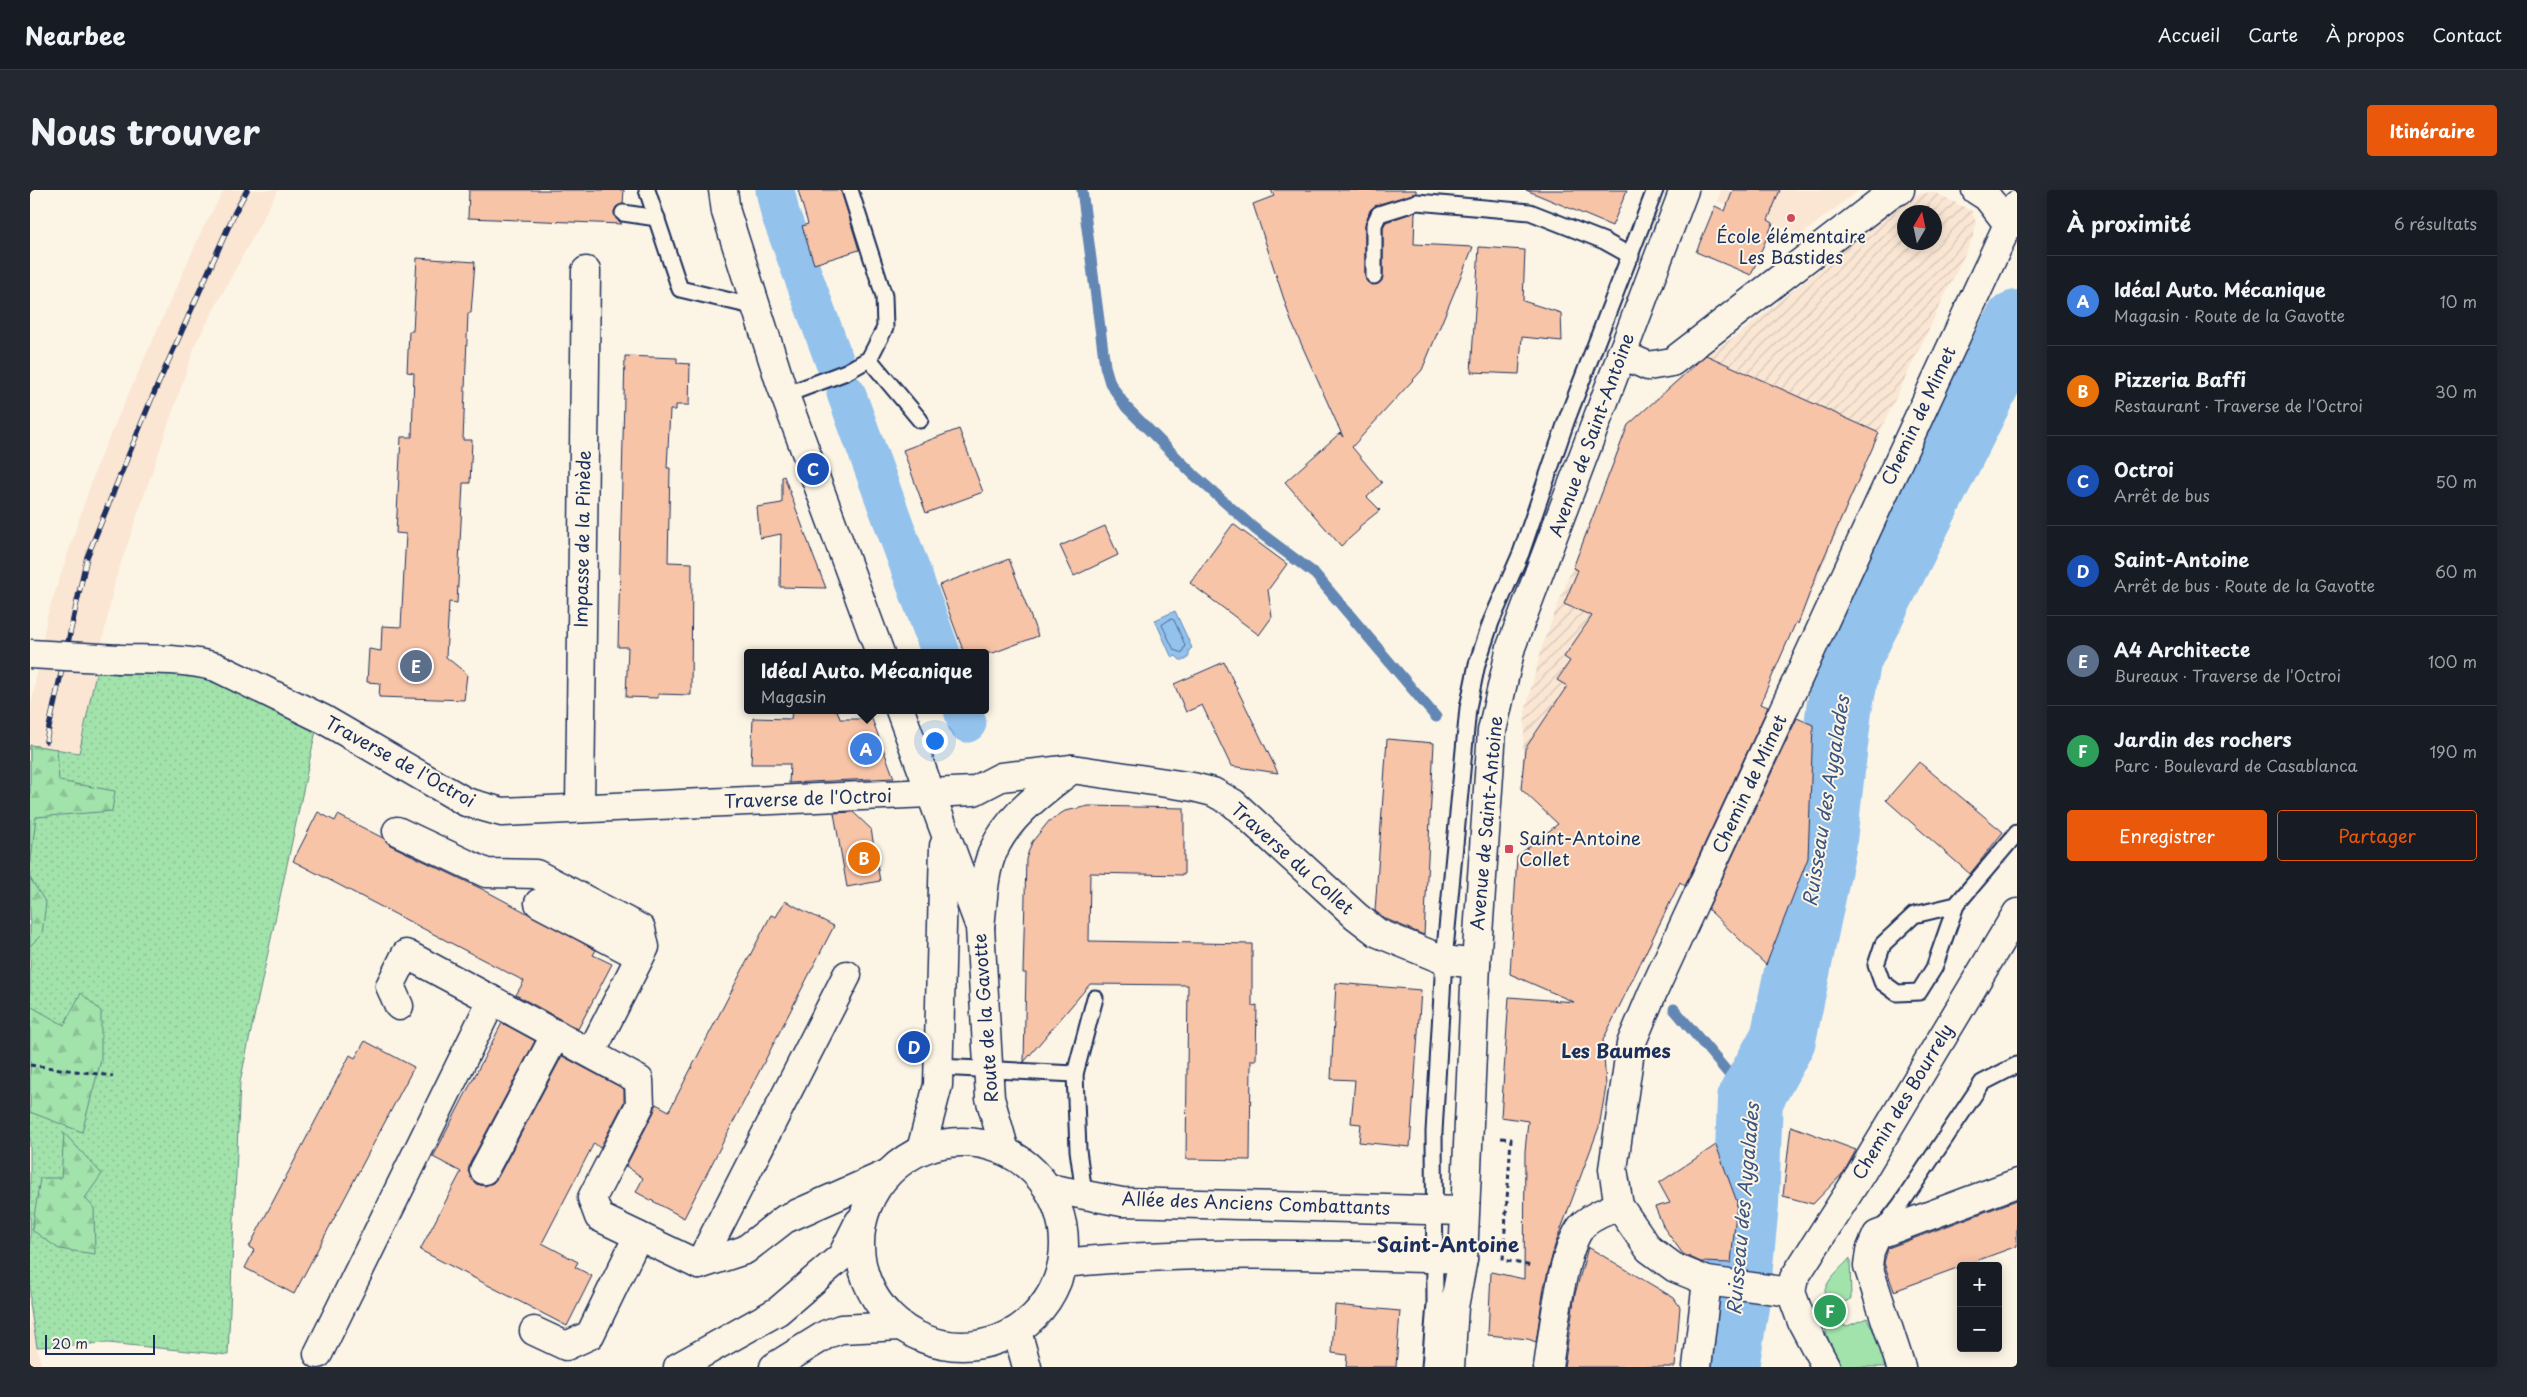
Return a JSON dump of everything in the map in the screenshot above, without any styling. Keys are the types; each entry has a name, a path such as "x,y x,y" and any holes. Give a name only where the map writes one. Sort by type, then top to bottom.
{"street":[{"path":"723,190 726,212 785,395 879,649"},
{"name":"Avenue de Saint-Antoine","path":"1450,1367 1454,1307 1463,1259 1476,964 1492,731 1511,647 1684,190"},
{"path":"1621,354 1648,366 1672,362 1890,194 1900,190"},
{"path":"1976,190 2012,214"},
{"name":"Chemin de Mimet","path":"1619,1206 1613,1169 1632,1044 1658,983 2012,214"},
{"name":"Impasse de la Pinède","path":"580,808 586,271"},
{"name":"Traverse de l'Octroi","path":"30,654 178,660 216,667 324,719 466,802 502,812 932,794"},
{"name":"Route de la Gavotte","path":"904,721 980,927 992,1110 1005,1151"},
{"path":"980,927 986,878 993,851 1020,810 1072,770"},
{"name":"Traverse du Collet","path":"932,794 974,792 1001,777 1072,770 1193,787 1213,792 1233,803 1356,916 1378,933 1444,960 1476,964"},
{"name":"Route de la Gavotte","path":"920,1150 935,1100 939,1066 945,830"},
{"path":"398,831 486,873 536,874 641,929 645,947 591,1053"},
{"path":"539,903 640,956"},
{"name":"Chemin des Bourrely","path":"1782,1291 1794,1278 1860,1175 2017,913"},
{"path":"398,1006 390,986 406,954 639,1080 640,1105 592,1198 599,1218 699,1265 745,1250 785,1219 887,1174"},
{"path":"699,1265 848,975"},
{"path":"318,1354 492,1000"},
{"path":"484,1170 556,1034"},
{"path":"678,1367 778,1311 816,1280 842,1256 865,1209 874,1191 887,1174 903,1160 920,1150 949,1143 978,1142 1005,1151 1030,1167 1048,1188 1060,1212 1065,1237 1063,1263 1054,1290 1038,1313 1017,1330 988,1343 958,1346 928,1340 901,1326 878,1302 864,1274 859,1242 865,1209"},
{"path":"1901,1367 1868,1266 1870,1251 1876,1235 2017,1183"},
{"name":"Allée des Anciens Combattants","path":"1048,1188 1122,1202 1464,1211"},
{"path":"1548,1367 1564,1272 1575,1239 1584,1224 1603,1212 1619,1206 1649,1249 1675,1268 1717,1283 1782,1291 1802,1322 1826,1367"},
{"path":"534,1331 566,1346 590,1335 638,1236"},
{"path":"1063,1263 1158,1257 1357,1255 1463,1259"},
{"path":"1697,1367 1717,1283"},
{"path":"774,1367 827,1334 841,1329 901,1326"},
{"path":"1017,1330 1027,1367"}],"lane":[{"path":"647,190 680,289 756,307"},
{"path":"785,395 839,374 868,359 885,328 884,296 850,190"},
{"path":"1430,1367 1435,1304 1433,1210 1435,1126 1444,960 1468,708 1477,664 1521,552 1567,419 1655,190"},
{"path":"1374,276 1374,225 1379,214 1417,202 1530,212 1604,241 1631,256"},
{"path":"623,213 657,218"},
{"path":"868,359 920,420"},
{"path":"1956,905 1914,915 1883,944 1876,965 1882,982 1897,993 1919,992 1934,968 1956,905 2017,833"},
{"path":"1084,1194 1078,1150 1075,1074 1095,998"},
{"path":"1876,1235 1901,1204 1982,1083 2017,1065"},
{"path":"939,1066 1075,1074"}],"path":[{"path":"30,1065 113,1076"},
{"path":"1503,1260 1511,1139"}],"shaded area":[{"path":"224,190 278,190 196,343 115,581 79,753 30,745 30,712 47,616 98,462 202,230"},
{"name":"École élémentaire Les Bastides","path":"1721,190 1859,190 1801,235 1717,201"},
{"path":"1934,192 1972,211 1976,223 1973,237 1879,433 1798,624 1796,622 1646,956 1545,834 1558,824 1521,789 1525,712 1542,646 1627,425 1705,355 1736,336 1897,207 1897,250 1942,250 1942,205 1900,205 1918,194"},
{"path":"30,1304 37,1347 42,1367 30,1367"}],"green space":[{"path":"98,663 205,677 317,726 240,1082 228,1355 108,1343 37,1347 30,1304 30,745 79,753"},
{"path":"30,745 57,749 59,781 115,791 112,811 36,817 30,868"},
{"path":"30,878 46,903 42,934 30,946"},
{"path":"81,993 101,1011 101,1060 82,1132 30,1112 30,1006 64,1025"},
{"path":"64,1133 102,1174 85,1198 94,1208 95,1254 59,1249 32,1230 40,1178 61,1178"},
{"path":"1850,1258 1851,1299 1835,1306 1845,1327 1867,1318 1891,1367 1841,1367 1832,1349 1823,1316 1824,1294 1831,1278"}],"water":[{"path":"1175,611 1192,648 1189,650 1189,656 1186,660 1180,660 1176,656 1172,658 1155,620"}],"building":[{"path":"469,190 624,190 623,204 616,207 614,212 615,217 622,224 468,218"},
{"path":"798,190 841,190 859,250 814,264 802,226 808,224"},
{"path":"1271,190 1416,190 1416,193 1376,205 1370,210 1365,225 1365,276 1370,284 1378,284 1383,276 1383,227 1386,222 1415,212 1414,244 1473,247 1422,370 1352,447 1382,483 1367,497 1380,510 1360,526 1359,530 1341,546 1285,482 1340,433 1343,437 1291,321 1253,204 1274,196"},
{"path":"1526,190 1627,190 1612,226"},
{"path":"1733,190 1780,190 1768,220 1773,223 1751,275 1696,252 1715,206 1725,211"},
{"path":"1479,247 1525,250 1523,301 1561,313 1562,341 1522,337 1519,374 1471,372"},
{"path":"417,258 475,262 471,313 468,313 463,440 472,440 470,483 463,483 457,603 449,602 446,657 467,674 464,700 379,697 380,683 367,682 369,649 381,651 382,626 401,627 406,534 396,533 401,437 412,437 414,373 407,372 409,331 413,331"},
{"path":"1706,355 1879,433 1818,571 1798,624 1796,622 1760,704 1768,707 1685,886 1680,882 1603,1040 1606,1087 1599,1127 1555,1245 1544,1287 1536,1342 1528,1339 1488,1335 1491,1272 1524,1279 1525,1151 1528,1121 1501,1117 1509,997 1574,1002 1510,974 1517,856 1558,824 1521,789 1525,749 1567,686 1557,680 1570,661 1564,657 1592,616 1564,604 1578,570 1573,568 1628,425"},
{"path":"625,356 677,358 677,363 690,364 689,405 676,405 676,410 670,410 667,468 670,468 668,562 692,563 691,695 658,694 658,698 626,697 628,647 618,647"},
{"path":"959,429 983,492 926,513 903,450"},
{"path":"784,476 826,588 780,587 781,534 760,538 757,507 782,503 782,477"},
{"path":"1233,524 1287,564 1268,590 1272,617 1259,635 1190,583"},
{"path":"1105,526 1118,555 1074,576 1060,546"},
{"path":"1009,559 1038,636 993,653 989,653 989,649 963,649 939,585"},
{"path":"1224,662 1278,773 1231,766 1202,705 1186,712 1174,684"},
{"path":"792,714 838,714 840,719 872,719 894,778 789,783 790,764 751,764 753,718 791,719"},
{"path":"1797,718 1813,725 1808,858 1766,965 1708,909"},
{"path":"1387,739 1434,743 1424,935 1386,919 1375,911"},
{"path":"1919,762 2003,832 1970,874 1886,800"},
{"path":"1089,806 1184,808 1184,875 1090,873 1089,941 1252,944 1252,1006 1257,1005 1256,1060 1251,1060 1250,1160 1186,1159 1188,985 1090,984 1024,1062 1026,973 1023,973 1026,859 1032,842 1049,821 1065,811"},
{"path":"318,812 335,821 338,815 383,838 390,845 484,890 596,950 593,955 612,964 578,1029 516,995 524,981 293,861"},
{"path":"853,812 871,829 880,881 847,887 834,813"},
{"path":"785,901 834,926 684,1218 636,1192 643,1178 626,1166 654,1112 656,1104 669,1111 771,915 776,917"},
{"path":"1336,983 1421,990 1410,1147 1359,1142 1361,1124 1351,1123 1355,1080 1331,1079"},
{"path":"502,1023 535,1041 470,1163 468,1171 476,1184 485,1186 493,1183 498,1177 562,1056 624,1089 624,1102 600,1148 594,1143 542,1243 578,1262 575,1267 592,1276 567,1326 420,1250 461,1172 433,1157"},
{"path":"365,1041 414,1067 294,1294 245,1268 254,1250 249,1247 350,1055 355,1058"},
{"path":"1791,1126 1856,1150 1844,1172 1813,1204 1783,1196"},
{"path":"1716,1145 1737,1202 1731,1263 1701,1262 1683,1254 1664,1228 1655,1207 1670,1203 1659,1183"},
{"path":"2017,1200 2017,1246 1973,1262 1957,1262 1957,1268 1894,1291 1884,1263 1888,1248"},
{"path":"1588,1247 1674,1298 1680,1307 1675,1367 1564,1367 1575,1294"},
{"path":"1335,1305 1400,1311 1396,1367 1346,1367 1347,1355 1332,1353"}],"waterway":[{"path":"775,190 780,213 834,360"},
{"path":"1082,190 1105,366 1110,383 1126,407 1194,475 1255,529 1315,574 1436,717"},
{"name":"Ruisseau des Aygalades","path":"1726,1367 1736,1306 1746,1204 1750,1099 1783,1039 1823,848 1839,710 1849,657 2017,323"},
{"path":"846,393 940,649"},
{"path":"964,714 967,723"},
{"path":"1674,1009 1750,1099"}],"railway":[{"path":"46,741 87,557 151,400 235,212 247,190"}],"place":[{"name":"École élémentaire Les Bastides","path":"1791,218"},
{"name":"Octroi","path":"813,469"},
{"name":"A4 Architecte","path":"416,666"},
{"name":"Idéal Auto. Mécanique","path":"866,749"},
{"name":"Saint-Antoine Collet","path":"1509,849"},
{"name":"Pizzeria Baffi","path":"864,858"},
{"name":"Saint-Antoine","path":"914,1047"},
{"name":"Jardin des rochers","path":"1830,1311"}],"district":[{"name":"Les Baumes","path":"1616,1051"},
{"name":"Saint-Antoine","path":"1448,1245"}]}
